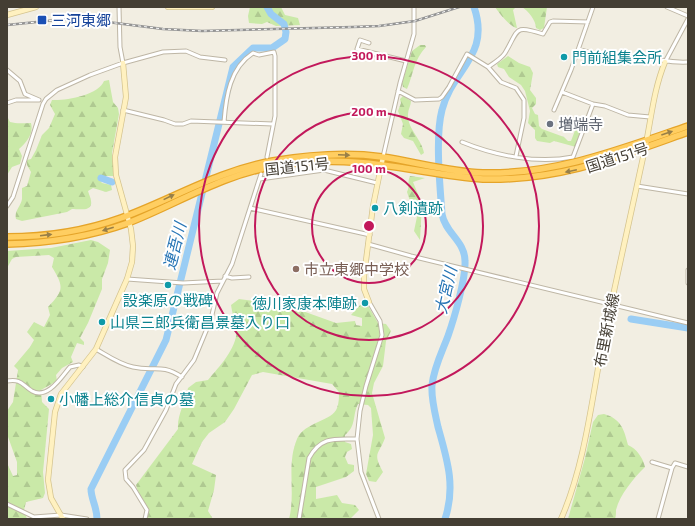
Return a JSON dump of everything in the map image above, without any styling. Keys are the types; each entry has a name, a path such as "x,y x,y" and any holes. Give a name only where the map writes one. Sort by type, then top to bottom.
{"highway":[{"name":"国道151号","path":"7,244 61,240 103,231 129,222 209,185 245,173 293,164 324,162 382,165 435,174 447,172 482,173 534,171 574,163 688,126"},
{"name":"国道151号","path":"7,237 61,233 100,225 128,216 196,184 257,164 332,154 383,157 434,167 447,172 495,179 552,174 593,165 688,132"}],"street":[{"path":"7,14 36,7"},
{"path":"62,517 51,498 48,480 55,412 61,394 83,368 96,349 127,279 133,254 132,237 128,216 116,175 115,158 126,86 120,46 119,7"},
{"path":"168,7 212,7"},
{"path":"380,519 361,472 357,439 360,411 366,386 382,335 380,321 369,302 364,283 377,183 398,91 414,34 414,7"},
{"path":"554,110 579,49 593,7"},
{"path":"665,62 688,18 667,7"},
{"path":"488,67 504,54 515,32 519,30 528,29 542,34 550,22 553,21 588,22"},
{"path":"367,52 370,43 360,40 358,49 367,52 406,61"},
{"path":"579,49 606,56 647,57 665,62 688,62"},
{"path":"7,206 13,197 45,101 57,90 123,63 166,51 186,52 200,57 225,60"},
{"path":"223,122 231,85 237,68 252,54 274,52 276,105 272,139 267,157"},
{"path":"398,91 416,100 439,99 442,97 467,54 488,67 501,82 516,88 524,100 524,118 516,156"},
{"name":"布里新城線","path":"561,519 568,503 587,429 611,305 646,147 657,80 665,62"},
{"path":"7,70 20,81 25,94 39,100"},
{"path":"562,92 593,104 605,106 633,116 650,117"},
{"path":"8,101 45,101"},
{"path":"462,142 483,150 539,161 573,157 593,104"},
{"path":"123,110 164,120 174,124 183,124 191,120 273,124"},
{"path":"260,179 324,170 377,183"},
{"path":"145,519 147,510 133,487 126,479 125,470 144,450 166,410 176,384 194,360 212,319 216,297 232,264 261,174"},
{"path":"637,186 688,194"},
{"path":"250,208 370,234"},
{"path":"368,244 688,323"},
{"path":"688,270 688,283"},
{"path":"225,276 232,278 249,277"},
{"path":"127,279 177,283 223,281"},
{"path":"96,349 122,364 135,368 165,368 182,377"},
{"path":"7,381 20,381 34,392 40,392 45,391 60,381 70,367 79,365 83,368"},
{"path":"299,519 309,458 314,449 324,441 334,439 357,439"},
{"path":"652,462 672,468"},
{"path":"658,519 672,468 675,463 688,467"},
{"path":"7,504 34,517 87,519"}],"green space":[{"path":"250,7 281,7 285,15 298,18 300,25 276,26 267,22 262,24 249,23 248,16"},
{"path":"495,7 516,7 513,10 517,28 508,22"},
{"path":"522,7 547,7 544,28 540,30 536,28 535,22 531,16"},
{"path":"420,45 425,45 426,47 416,62 407,89 403,87 402,83 412,51"},
{"path":"508,56 519,63 530,67 533,73 530,90 536,98 536,104 532,108 535,114 538,115 539,126 542,129 571,141 579,120 582,120 584,123 576,147 554,141 550,143 537,141 535,138 535,130 528,123 530,111 525,91 521,85 509,77 504,69 498,67 497,64"},
{"path":"109,80 113,102 118,108 119,114 112,153 114,176 103,176 99,179 102,183 111,185 112,190 106,192 93,188 88,191 91,199 91,205 87,208 72,209 67,212 22,221 16,219 16,213 22,199 22,188 27,186 31,172 27,165 27,160 31,159 42,135 49,128 55,114 50,105 52,100 81,96 96,90 104,81"},
{"path":"403,96 411,101 408,119 423,148 424,153 421,155 413,141 404,138 401,134 403,124 398,111 401,103 400,99"},
{"path":"7,116 10,122 31,123 32,127 29,138 19,149 22,156 20,164 12,167 7,175"},
{"path":"410,176 425,178 413,182 422,204 420,240 414,231 418,212 410,201 407,192"},
{"path":"91,240 98,242 110,250 108,263 102,279 102,289 80,338 84,342 84,345 77,343 71,357 73,362 62,368 56,375 57,381 41,390 42,402 49,409 43,472 45,493 43,498 26,502 24,510 27,519 7,519 7,463 13,476 17,475 17,462 7,434 7,411 13,402 18,370 14,366 34,340 27,332 34,322 44,327 50,315 48,307 57,296 60,284 59,279 52,267 54,258 49,255 16,257 12,259 7,268 7,251 51,248"},
{"path":"239,299 254,301 257,307 272,310 279,308 297,309 336,323 355,321 356,325 362,326 362,318 351,315 360,305 367,304 378,323 386,324 391,331 386,341 383,366 374,383 372,393 385,438 377,457 383,472 376,482 369,481 366,474 373,435 371,408 368,405 358,404 353,424 345,435 345,442 351,444 352,449 347,452 345,457 348,464 354,465 354,471 346,477 316,487 316,499 337,495 342,503 355,505 359,510 350,519 289,519 292,499 292,459 297,439 306,429 330,416 334,412 338,404 339,392 332,384 263,372 252,375 234,409 225,422 209,433 202,442 192,464 216,475 214,490 208,511 213,519 147,519 148,514 146,506 137,490 136,485 178,429 180,414 188,388 196,382 208,380 232,348 235,340 236,326 231,305"},
{"path":"604,414 610,416 621,425 628,445 639,454 645,467 624,492 616,510 615,519 568,519 585,458 593,422 598,415"}],"waterway":[{"name":"連吾川","path":"97,519 91,489 166,340 233,67 253,48 272,48 285,39 286,32 284,24 271,14 267,7"},
{"name":"大宮川","path":"445,519 450,495 449,473 432,396 432,385 436,366 448,336 462,288 465,261 462,248 447,227 442,214 438,147 440,121 447,96 468,62 478,38 478,24 474,7"},
{"path":"101,178 112,182"},
{"path":"631,319 688,328"}],"railway":[{"path":"7,25 76,18 163,29 202,31 379,26 415,21 459,7"}],"place":[{"name":"三河東郷","path":"42,20"},
{"name":"門前組集会所","path":"564,57"},
{"name":"増端寺","path":"550,124"},
{"name":"八剣遺跡","path":"375,208"},
{"name":"市立東郷中学校","path":"296,269"},
{"name":"設楽原の戦碑","path":"168,285"},
{"name":"徳川家康本陣跡","path":"365,303"},
{"name":"山県三郎兵衛昌景墓入り口","path":"102,322"},
{"name":"小幡上総介信貞の墓","path":"51,399"}]}
